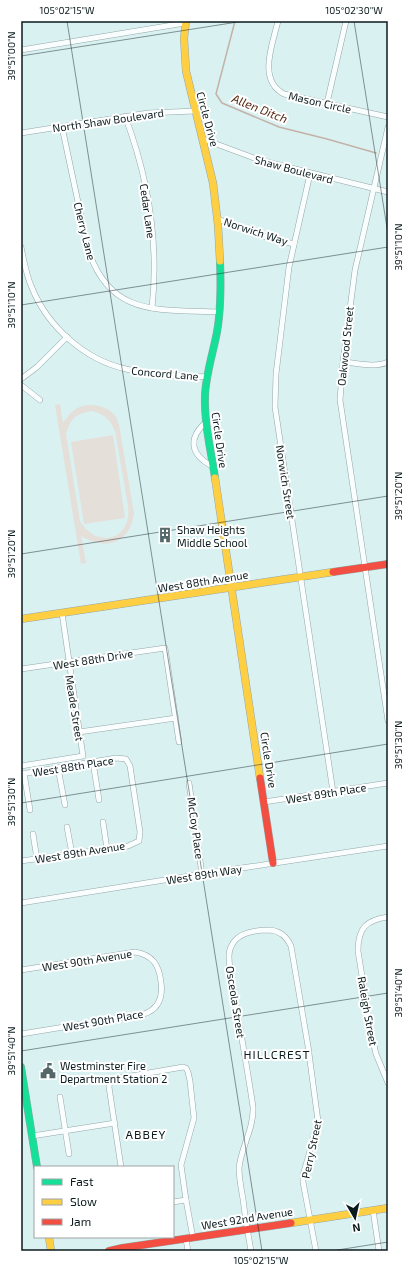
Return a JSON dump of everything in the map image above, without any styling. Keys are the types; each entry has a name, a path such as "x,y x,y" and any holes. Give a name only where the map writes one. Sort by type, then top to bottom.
{"street":[{"name":"Mason Circle","path":"278,21 268,64 269,77 279,92 388,117"},
{"path":"327,103 346,21"},
{"path":"21,50 186,22"},
{"name":"Circle Drive","path":"186,22 185,61 190,93 214,186 218,219 220,267 219,312 214,351 204,400 206,422 273,863"},
{"name":"North Shaw Boulevard","path":"21,133 125,116 164,112 195,111"},
{"name":"Cedar Lane","path":"125,116 140,162 149,207 154,256 152,308"},
{"name":"Cherry Lane","path":"62,127 88,249 93,264 107,285 116,294 135,304 152,308 219,312"},
{"name":"Oakwood Street","path":"388,127 354,270 340,400 388,721"},
{"name":"Shaw Boulevard","path":"203,139 254,158 310,174 388,192"},
{"name":"Norwich Street","path":"310,174 288,267 274,393 279,437 332,792"},
{"name":"Norwich Way","path":"218,219 255,234 294,244"},
{"name":"Concord Lane","path":"21,247 29,280 38,301 66,337 86,352 118,368 143,373 208,377"},
{"path":"21,379 37,367 66,337"},
{"path":"343,362 373,365 388,362"},
{"path":"21,385 40,400"},
{"path":"206,422 196,433 194,441 195,450 203,461 212,466"},
{"name":"West 88th Avenue","path":"21,617 62,613 388,564"},
{"name":"Meade Street","path":"21,766 83,756 62,613"},
{"name":"West 88th Drive","path":"21,670 165,648 176,718"},
{"path":"79,732 176,718 179,742"},
{"name":"West 88th Place","path":"23,774 116,758 126,759 130,766 140,832 139,841"},
{"path":"93,762 99,800"},
{"path":"58,768 65,805"},
{"path":"23,774 30,810"},
{"name":"McCoy Place","path":"189,783 202,874"},
{"name":"West 89th Place","path":"264,802 388,783"},
{"path":"103,822 107,849"},
{"path":"67,827 72,854"},
{"path":"33,834 36,859"},
{"name":"West 89th Avenue","path":"21,861 128,846 139,841"},
{"name":"West 89th Way","path":"21,903 388,846"},
{"name":"Raleigh Street","path":"388,917 372,920 364,928 359,936 358,942 374,1047 378,1062 388,1083"},
{"name":"Perry Street","path":"255,932 272,930 280,933 286,939 292,950 318,1113 317,1126 303,1182 316,1251"},
{"name":"Osceola Street","path":"251,1251 239,1167 252,1125 253,1107 229,954 232,944 236,938 255,932"},
{"name":"West 90th Avenue","path":"21,970 135,952 145,955 154,961 159,970 161,981"},
{"name":"West 90th Place","path":"21,1034 147,1013 159,1002 162,994 161,981"},
{"path":"21,1067 37,1166"},
{"path":"121,1166 109,1087 110,1081 114,1079 183,1067 186,1068 190,1081 194,1118 181,1165 186,1200 189,1238 188,1251"},
{"path":"60,1097 69,1154"},
{"path":"32,1136 115,1123"},
{"path":"174,1202 186,1200"},
{"name":"West 92nd Avenue","path":"109,1251 388,1208"},
{"path":"373,1210 379,1251"},
{"path":"49,1238 51,1251"}],"shaded area":[{"path":"60,404 63,423 73,411 90,405 96,405 107,409 116,417 119,425 134,513 132,524 128,532 115,542 99,543 90,541 81,536 86,563 81,564 55,405","holes":["92,411 106,418 111,423 115,431 128,506 128,516 125,527 120,533 113,537 106,538 92,534 80,521 66,434 72,420 78,415"]},
{"path":"113,435 125,518 84,524 71,442"}],"waterway":[{"name":"Allen Ditch","path":"235,21 216,94 222,103 279,127 376,153"}],"traffic: fast":[{"path":"215,478 207,426 205,395 208,371 218,323 221,279 220,261"},
{"path":"21,1067 37,1166"}],"traffic: slow":[{"path":"186,21 184,38 186,71 213,183 218,225 220,261"},
{"path":"215,478 260,778"},
{"path":"21,619 333,572"},
{"path":"291,1223 388,1208"},
{"path":"49,1238 51,1251"}],"traffic: jam":[{"path":"333,572 388,564"},
{"path":"260,778 273,863"},
{"path":"109,1251 291,1223"}],"place":[{"name":"Shaw Heights Middle School","path":"165,535"},
{"name":"Westminster Fire Department Station 2","path":"48,1071"}],"district":[{"name":"HILLCREST","path":"277,1054"},
{"name":"ABBEY","path":"146,1134"}]}
